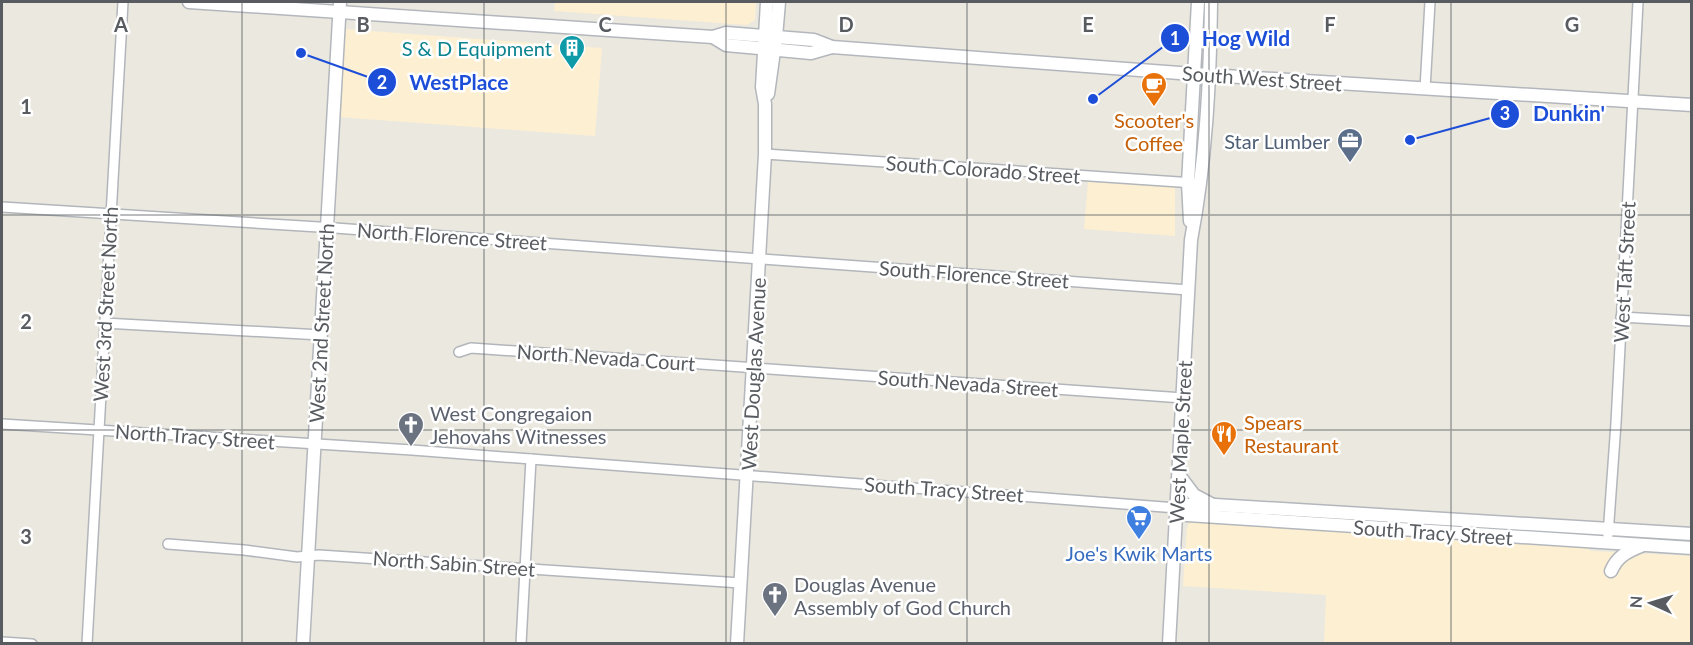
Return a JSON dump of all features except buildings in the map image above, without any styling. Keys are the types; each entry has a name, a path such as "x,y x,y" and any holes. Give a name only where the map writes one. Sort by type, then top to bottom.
{"street":[{"name":"West 3rd Street North","path":"87,644 123,2"},
{"name":"South West Street","path":"189,2 339,6 713,38 726,45 770,43 811,53 832,46 1193,74 1692,105"},
{"name":"West Douglas Avenue","path":"737,644 765,154 765,104 770,88 767,2"},
{"name":"West Douglas Avenue","path":"770,43 778,2"},
{"name":"West Maple Street","path":"1169,644 1194,183 1191,129 1198,2"},
{"name":"West Maple Street","path":"1194,183 1205,130 1210,75 1211,2"},
{"path":"1425,89 1430,2"},
{"name":"West Taft Street","path":"1607,543 1638,2"},
{"name":"West 2nd Street North","path":"303,644 339,6"},
{"path":"1191,129 1205,130"},
{"name":"South Colorado Street","path":"765,154 1194,183"},
{"name":"North Florence Street","path":"2,207 759,258"},
{"name":"South Florence Street","path":"759,258 1189,291"},
{"path":"1621,316 1692,321"},
{"path":"104,323 321,335"},
{"name":"North Nevada Court","path":"459,352 471,348 753,368"},
{"name":"South Nevada Street","path":"753,368 1183,398"},
{"name":"North Tracy Street","path":"2,424 747,475"},
{"path":"521,644 531,459"},
{"name":"South Tracy Street","path":"747,475 1177,508 1188,505 1215,505 1692,534"},
{"path":"1179,475 1194,495 1215,505"},
{"name":"South Tracy Street","path":"1177,508 1187,515 1692,548"},
{"name":"North Sabin Street","path":"168,544 297,557 319,555 741,583"},
{"path":"1611,571 1615,562 1622,555 1643,545"},
{"path":"2,642 32,644"}],"shaded area":[{"path":"555,2 756,2 755,20 747,25 554,11"},
{"path":"344,29 602,48 595,136 338,117"},
{"path":"1088,182 1175,187 1175,236 1084,229"},
{"path":"1190,521 1586,547 1591,551 1691,556 1691,643 1324,643 1326,595 1183,586 1187,528"}],"place":[{"name":"WestPlace","path":"301,53"},
{"name":"S & D Equipment","path":"572,71"},
{"name":"Hog Wild","path":"1093,99"},
{"name":"Scooter's Coffee","path":"1154,108"},
{"name":"Dunkin'","path":"1410,140"},
{"name":"Star Lumber","path":"1350,164"},
{"name":"West Congregaion Jehovahs Witnesses","path":"411,448"},
{"name":"Spears Restaurant","path":"1224,457"},
{"name":"Joe's Kwik Marts","path":"1139,541"},
{"name":"Douglas Avenue Assembly of God Church","path":"775,618"}]}
